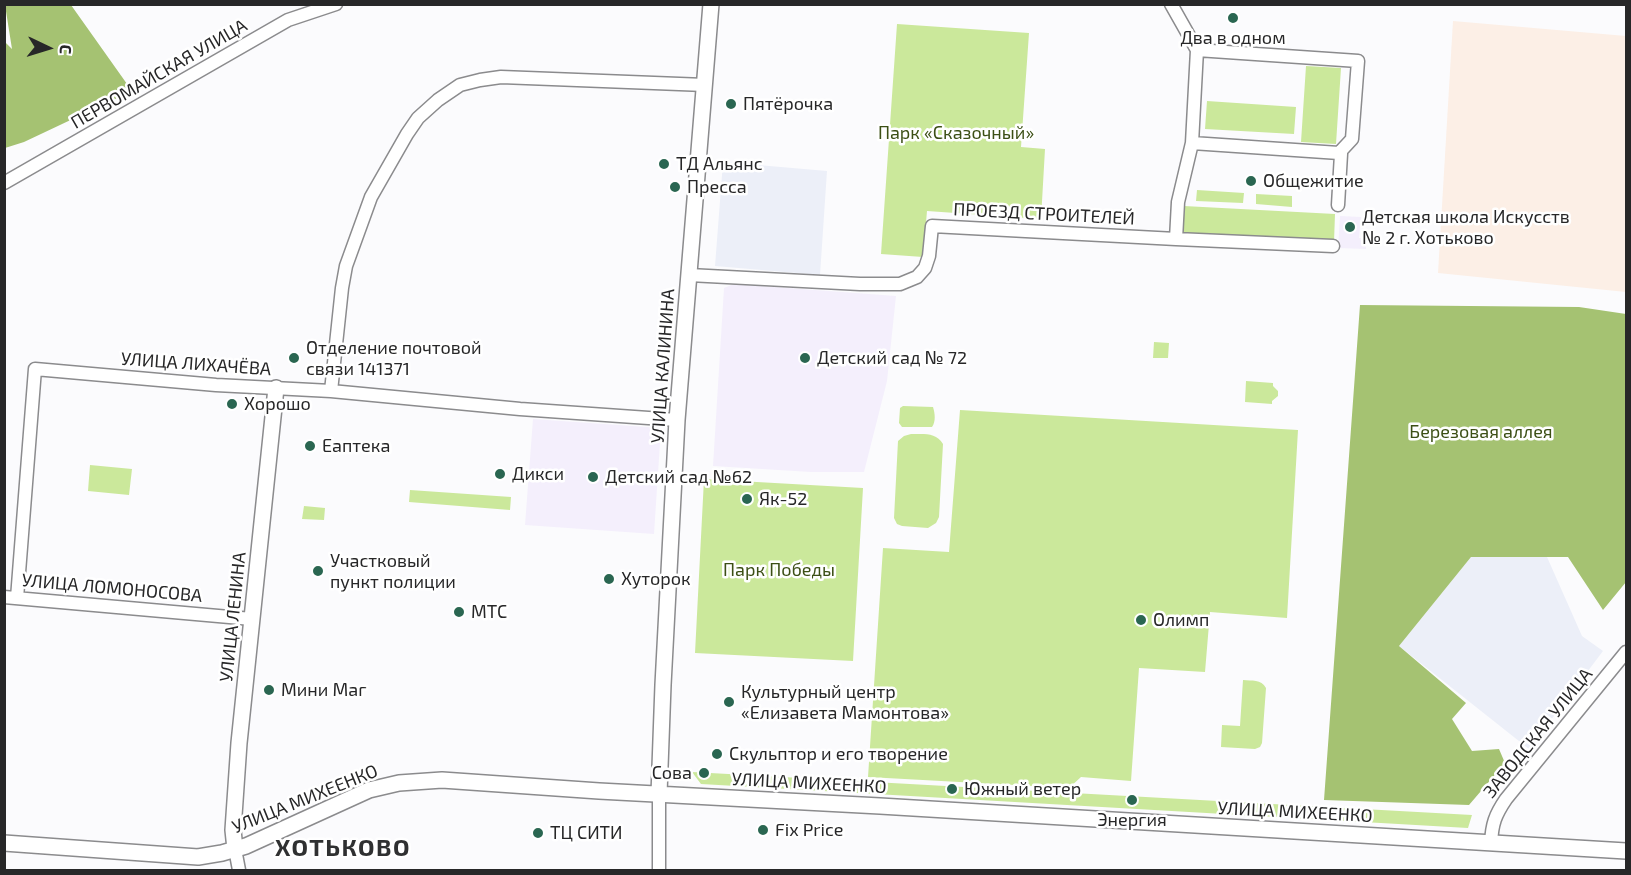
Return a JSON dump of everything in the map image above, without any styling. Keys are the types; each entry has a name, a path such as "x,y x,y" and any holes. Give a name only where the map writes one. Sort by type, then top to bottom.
{"street":[{"name":"ПЕРВОМАЙСКАЯ УЛИЦА","path":"4,183 288,20 336,4"},
{"name":"УЛИЦА КАЛИНИНА","path":"659,794 677,420 711,4"},
{"path":"1171,4 1197,50 1192,143 1178,202 1176,238 1333,246"},
{"path":"1197,50 1358,61 1352,139 1339,153"},
{"path":"332,391 342,288 346,266 363,218 371,197 407,134 418,118 438,100 460,85 501,77 705,85"},
{"path":"1192,143 1339,153"},
{"path":"1338,205 1341,154 1339,153"},
{"name":"ПРОЕЗД СТРОИТЕЛЕЙ","path":"689,275 900,284 917,277 925,268 929,256 932,226 1176,238"},
{"name":"УЛИЦА ЛИХАЧЁВА","path":"11,597 35,369 216,386 332,391 520,409 677,420"},
{"name":"УЛИЦА ЛЕНИНА","path":"235,849 232,830 239,743 276,388"},
{"name":"УЛИЦА ЛОМОНОСОВА","path":"11,597 252,619"},
{"name":"ЗАВОДСКАЯ УЛИЦА","path":"1491,843 1496,813 1626,652"},
{"name":"УЛИЦА МИХЕЕНКО","path":"4,843 198,857 235,849 293,826 362,793 399,783 442,780 1626,851"},
{"path":"659,794 659,870"},
{"path":"235,849 240,870"}],"shaded area":[{"path":"1453,21 1626,36 1626,292 1438,273"},
{"path":"723,162 827,171 820,275 715,266"},
{"name":"Детская школа Искусств № 2 г. Хотьково","path":"1340,216 1361,217 1359,238 1366,238 1366,249 1338,248"},
{"name":"Детский сад № 72","path":"734,284 896,296 887,381 864,472 811,472 713,466 724,288"},
{"name":"Детский сад №62","path":"533,419 661,428 654,534 525,525"},
{"path":"1471,557 1547,557 1582,636 1603,651 1529,749 1399,646"}],"green space":[{"path":"5,5 71,5 132,91 24,142 5,148 5,42 12,49"},
{"name":"Парк «Сказочный»","path":"897,24 1029,33 1021,147 1045,149 1041,219 927,211 923,257 881,254"},
{"path":"1306,66 1341,68 1336,144 1301,142"},
{"path":"1207,101 1296,107 1294,134 1205,129"},
{"path":"1197,190 1244,193 1243,203 1196,201"},
{"path":"1256,194 1292,196 1292,207 1256,204"},
{"path":"1184,206 1335,214 1334,242 1182,234"},
{"name":"Березовая аллея","path":"1360,305 1579,307 1626,314 1626,582 1603,610 1568,557 1471,557 1399,646 1466,703 1452,719 1472,751 1499,749 1505,763 1469,805 1324,800"},
{"path":"1154,342 1169,343 1168,358 1153,358"},
{"path":"1246,381 1273,383 1278,396 1272,404 1245,402"},
{"path":"903,406 933,407 935,417 932,427 902,427 899,423 900,408"},
{"path":"960,410 1298,430 1287,618 1210,612 1205,672 1139,668 1131,781 1081,777 1069,788 868,777 883,548 949,552"},
{"path":"911,434 937,437 943,444 939,517 936,523 928,528 902,526 897,524 894,518 898,441"},
{"path":"90,465 132,469 129,495 88,491"},
{"name":"Парк Победы","path":"704,479 863,488 853,661 695,653"},
{"path":"410,490 511,497 510,510 409,502"},
{"path":"304,506 325,508 324,520 302,519"},
{"path":"1243,680 1259,682 1266,688 1262,743 1255,749 1221,747 1222,725 1240,726"},
{"path":"692,772 1472,815 1468,828 701,784"}],"place":[{"name":"Два в одном","path":"1233,18"},
{"name":"Пятёрочка","path":"731,104"},
{"name":"ТД Альянс","path":"664,164"},
{"name":"Общежитие","path":"1251,181"},
{"name":"Пресса","path":"675,187"},
{"name":"Детская школа Искусств № 2 г. Хотьково","path":"1350,227"},
{"name":"Отделение почтовой связи 141371","path":"294,358"},
{"name":"Детский сад № 72","path":"805,358"},
{"name":"Хорошо","path":"232,404"},
{"name":"Еаптека","path":"310,446"},
{"name":"Дикси","path":"500,474"},
{"name":"Детский сад №62","path":"593,477"},
{"name":"Як-52","path":"747,499"},
{"name":"Участковый пункт полиции","path":"318,571"},
{"name":"Хуторок","path":"609,579"},
{"name":"МТС","path":"459,612"},
{"name":"Олимп","path":"1141,620"},
{"name":"Мини Маг","path":"269,690"},
{"name":"Культурный центр «Елизавета Мамонтова»","path":"729,702"},
{"name":"Скульптор и его творение","path":"717,754"},
{"name":"Сова","path":"704,773"},
{"name":"Южный ветер","path":"952,789"},
{"name":"Энергия","path":"1132,800"},
{"name":"Fix Price","path":"763,830"},
{"name":"ТЦ СИТИ","path":"538,833"}],"district":[{"name":"ХОТЬКОВО","path":"343,848"}]}
